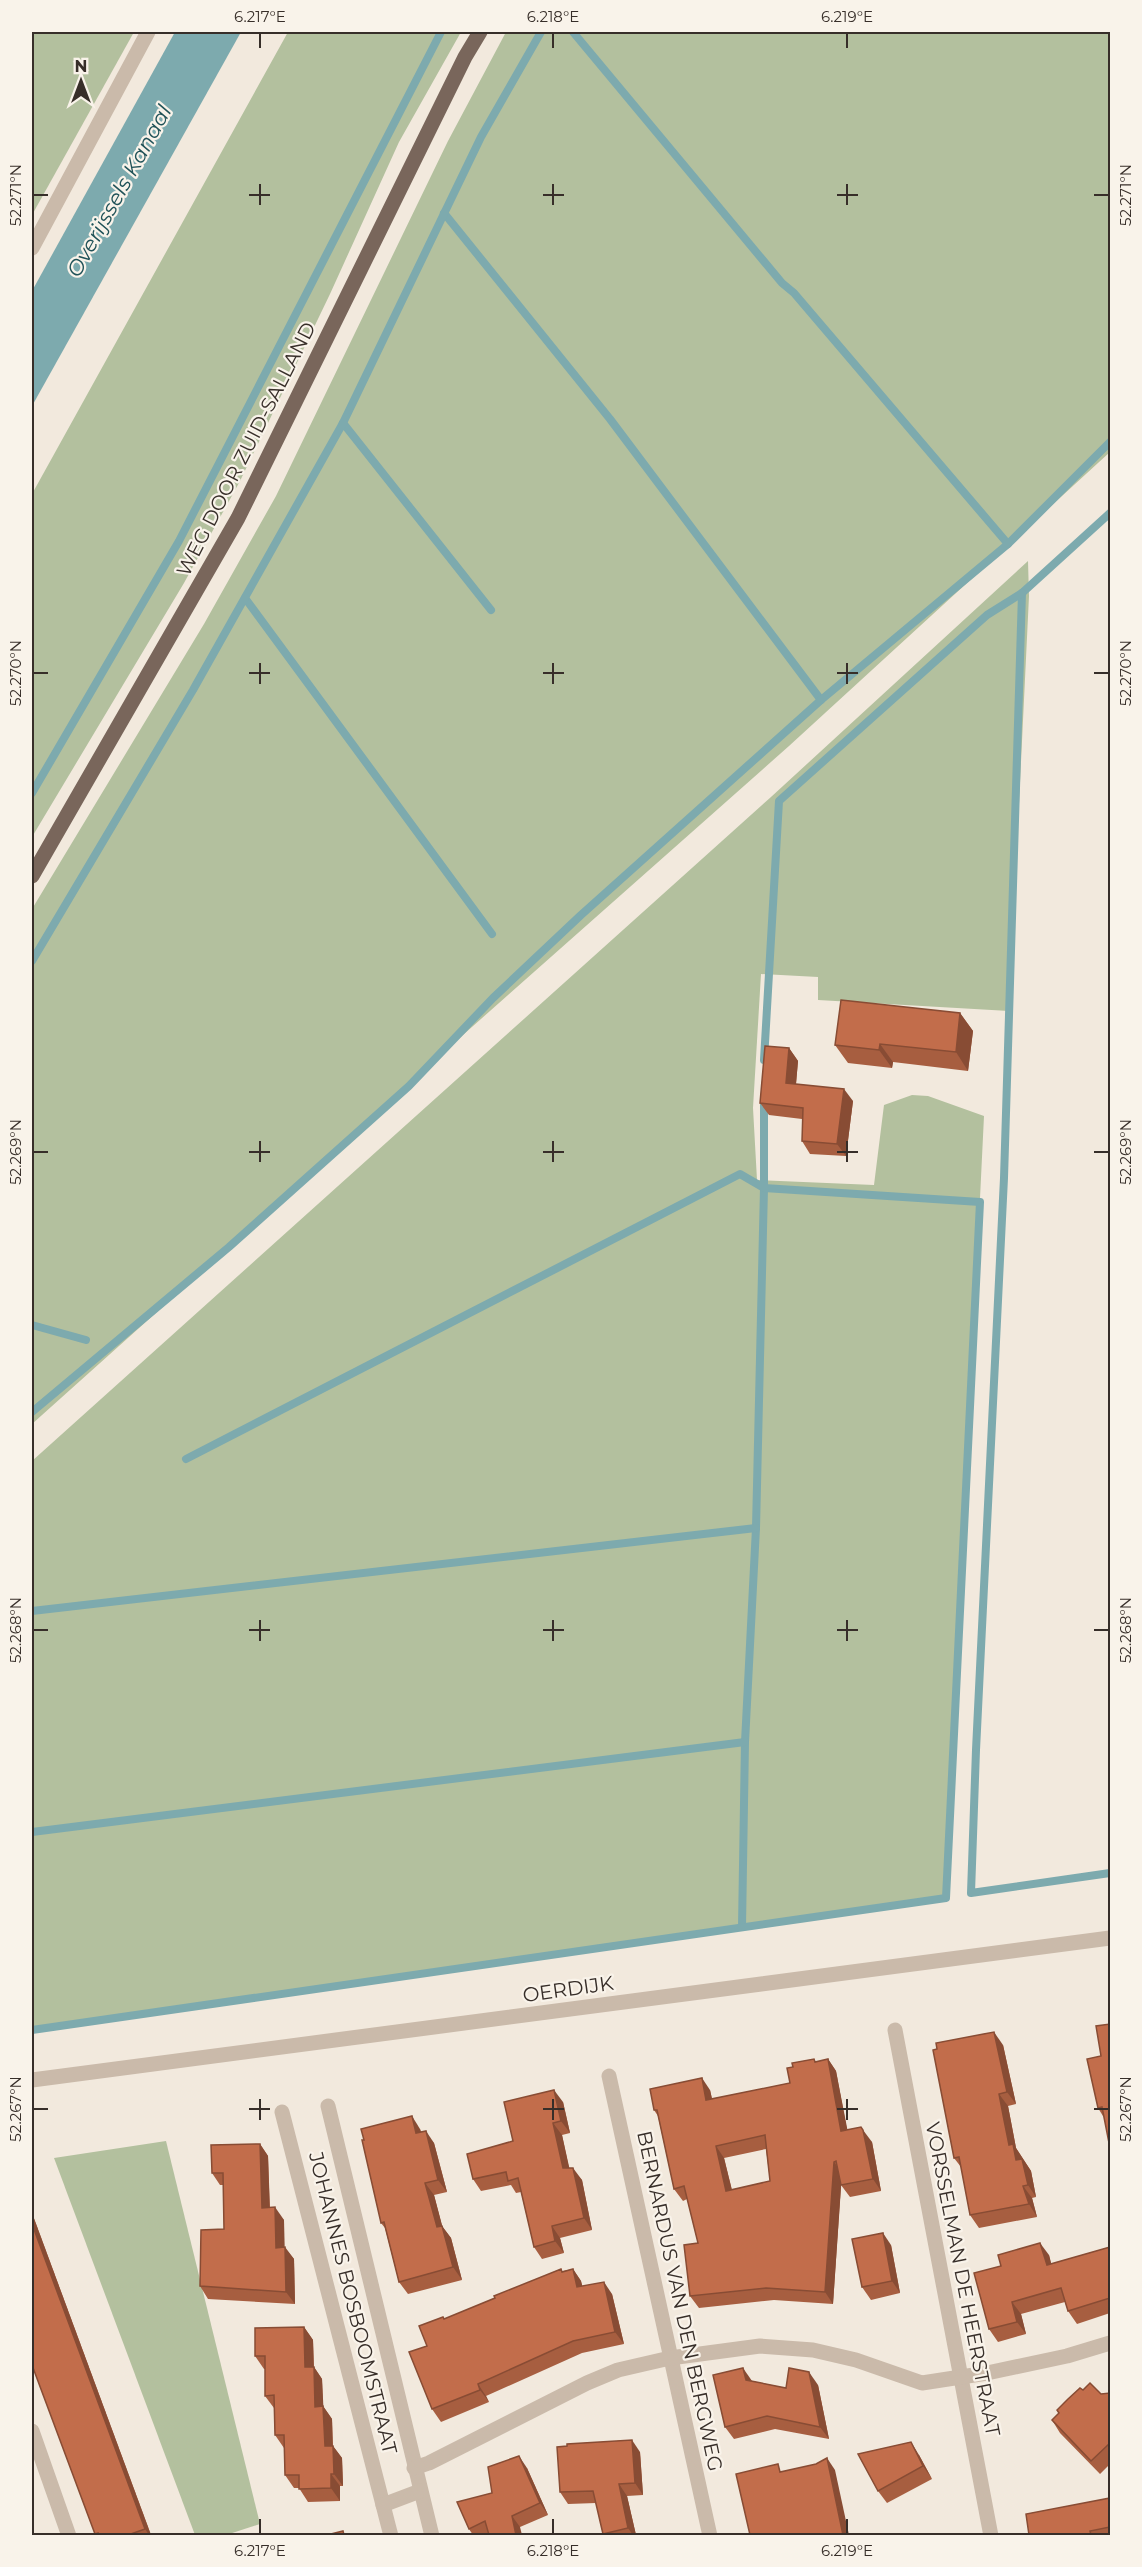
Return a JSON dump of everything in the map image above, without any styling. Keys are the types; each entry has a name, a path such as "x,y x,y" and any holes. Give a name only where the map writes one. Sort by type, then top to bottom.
{"main road":[{"name":"WEG DOOR ZUID-SALLAND","path":"32,876 238,518 465,57 480,32"}],"street":[{"path":"32,248 148,32"},
{"name":"OERDIJK","path":"32,2080 1110,1938"},
{"name":"VORSSELMAN DE HEERSTRAAT","path":"895,2030 991,2535"},
{"name":"BERNARDUS VAN DEN BERGWEG","path":"609,2076 710,2535"},
{"name":"JOHANNES BOSBOOMSTRAAT","path":"328,2106 432,2535"},
{"name":"JOHANNES BOSBOOMSTRAAT","path":"282,2112 391,2535"},
{"path":"414,2468 429,2463 587,2383 618,2370 670,2358 760,2346 813,2350 856,2360 922,2383 960,2378 1067,2356 1110,2343"},
{"path":"32,2431 69,2535"},
{"path":"383,2505 420,2492"}],"green space":[{"path":"32,32 134,32 32,215"},
{"path":"288,32 461,32 399,142 330,294 240,481 184,583 32,837 32,494"},
{"path":"506,32 1110,32 1110,452 789,746 411,1081 409,1086 32,1424 32,909 204,624 276,496 448,141"},
{"path":"1028,561 1029,596 1009,1011 818,1000 818,977 761,974 753,1108 757,1180 874,1185 884,1105 912,1095 928,1096 984,1116 946,1898 32,2030 32,1461 771,797"},
{"path":"166,2141 260,2524 226,2535 195,2535 54,2158"}],"water":[{"name":"Overijssels Kanaal","path":"175,32 241,32 32,406 32,291"}],"building":[{"path":"841,1000 960,1013 956,1052 880,1044 879,1050 835,1045"},
{"path":"765,1046 789,1048 786,1083 844,1089 837,1144 802,1141 803,1108 760,1103"},
{"path":"1110,2024 1110,2148 1102,2107 1098,2108 1087,2059 1101,2056 1096,2026"},
{"path":"994,2032 1007,2092 999,2094 1009,2145 1013,2144 1016,2160 1022,2159 1028,2185 1023,2186 1029,2204 970,2215 959,2157 954,2158 933,2050 937,2049 936,2043"},
{"path":"828,2059 841,2131 861,2127 863,2130 873,2179 841,2185 836,2161 834,2162 825,2292 766,2288 690,2296 684,2245 698,2243 684,2186 674,2189 657,2110 654,2110 650,2089 702,2078 706,2100 790,2083 787,2068 793,2067 792,2063","holes":["765,2135 770,2181 726,2191 716,2146"]},
{"path":"554,2090 561,2121 553,2123 563,2168 573,2168 584,2218 552,2226 555,2241 534,2247 518,2178 508,2181 506,2172 473,2179 467,2154 513,2141 504,2102"},
{"path":"412,2116 416,2133 426,2131 438,2180 425,2183 437,2227 442,2226 453,2267 399,2282 384,2222 381,2223 361,2129"},
{"path":"260,2144 262,2208 275,2207 276,2248 285,2247 286,2292 200,2286 201,2230 224,2229 223,2173 212,2173 211,2145"},
{"path":"32,2224 145,2529 128,2535 95,2534 32,2365"},
{"path":"883,2233 892,2281 862,2287 852,2239"},
{"path":"1040,2243 1047,2265 1110,2247 1110,2298 1068,2311 1061,2288 1012,2302 1017,2322 989,2329 974,2273 1001,2266 998,2255"},
{"path":"561,2269 562,2272 573,2269 577,2287 604,2282 615,2332 573,2341 478,2384 480,2390 432,2409 409,2352 427,2346 419,2326 443,2317 444,2319"},
{"path":"304,2327 305,2367 314,2367 315,2407 323,2406 325,2446 333,2446 334,2474 331,2474 331,2488 299,2489 299,2475 285,2475 284,2435 275,2435 274,2395 265,2396 265,2356 255,2356 255,2328"},
{"path":"743,2368 746,2380 786,2388 789,2368 809,2372 820,2427 767,2416 725,2427 713,2375"},
{"path":"1090,2383 1101,2394 1110,2393 1110,2443 1091,2461 1052,2420 1059,2413 1057,2410 1068,2399 1080,2388 1083,2390"},
{"path":"632,2440 635,2483 619,2484 628,2528 603,2534 593,2491 560,2492 557,2447 567,2446 567,2444"},
{"path":"911,2442 923,2466 878,2491 858,2454"},
{"path":"519,2456 540,2503 512,2516 516,2535 489,2535 485,2521 469,2529 457,2502 492,2493 488,2467"},
{"path":"827,2458 843,2535 750,2535 736,2474 778,2464 780,2472 816,2464"},
{"path":"1110,2498 1110,2527 1090,2531 1091,2535 1029,2535 1026,2514"},
{"path":"343,2531 344,2535 327,2535"}],"waterway":[{"path":"32,793 179,541 441,32"},
{"path":"32,961 193,690 343,423 481,137 541,32"},
{"path":"573,32 782,283 794,293 1008,544"},
{"path":"444,213 610,419 821,700"},
{"path":"343,423 491,610"},
{"path":"32,1412 229,1247 409,1086 493,998 581,915 821,700 1008,544 1110,442"},
{"path":"1110,513 1022,593 1004,1178 971,1893 1110,1873"},
{"path":"764,1060 779,801 987,615 1022,593"},
{"path":"245,598 492,934"},
{"path":"32,2030 946,1898 980,1202 764,1188 764,1100"},
{"path":"186,1459 740,1174 764,1188 756,1528 745,1742 742,1927"},
{"path":"32,1325 86,1340"},
{"path":"32,1611 756,1528"},
{"path":"32,1832 745,1742"}]}
